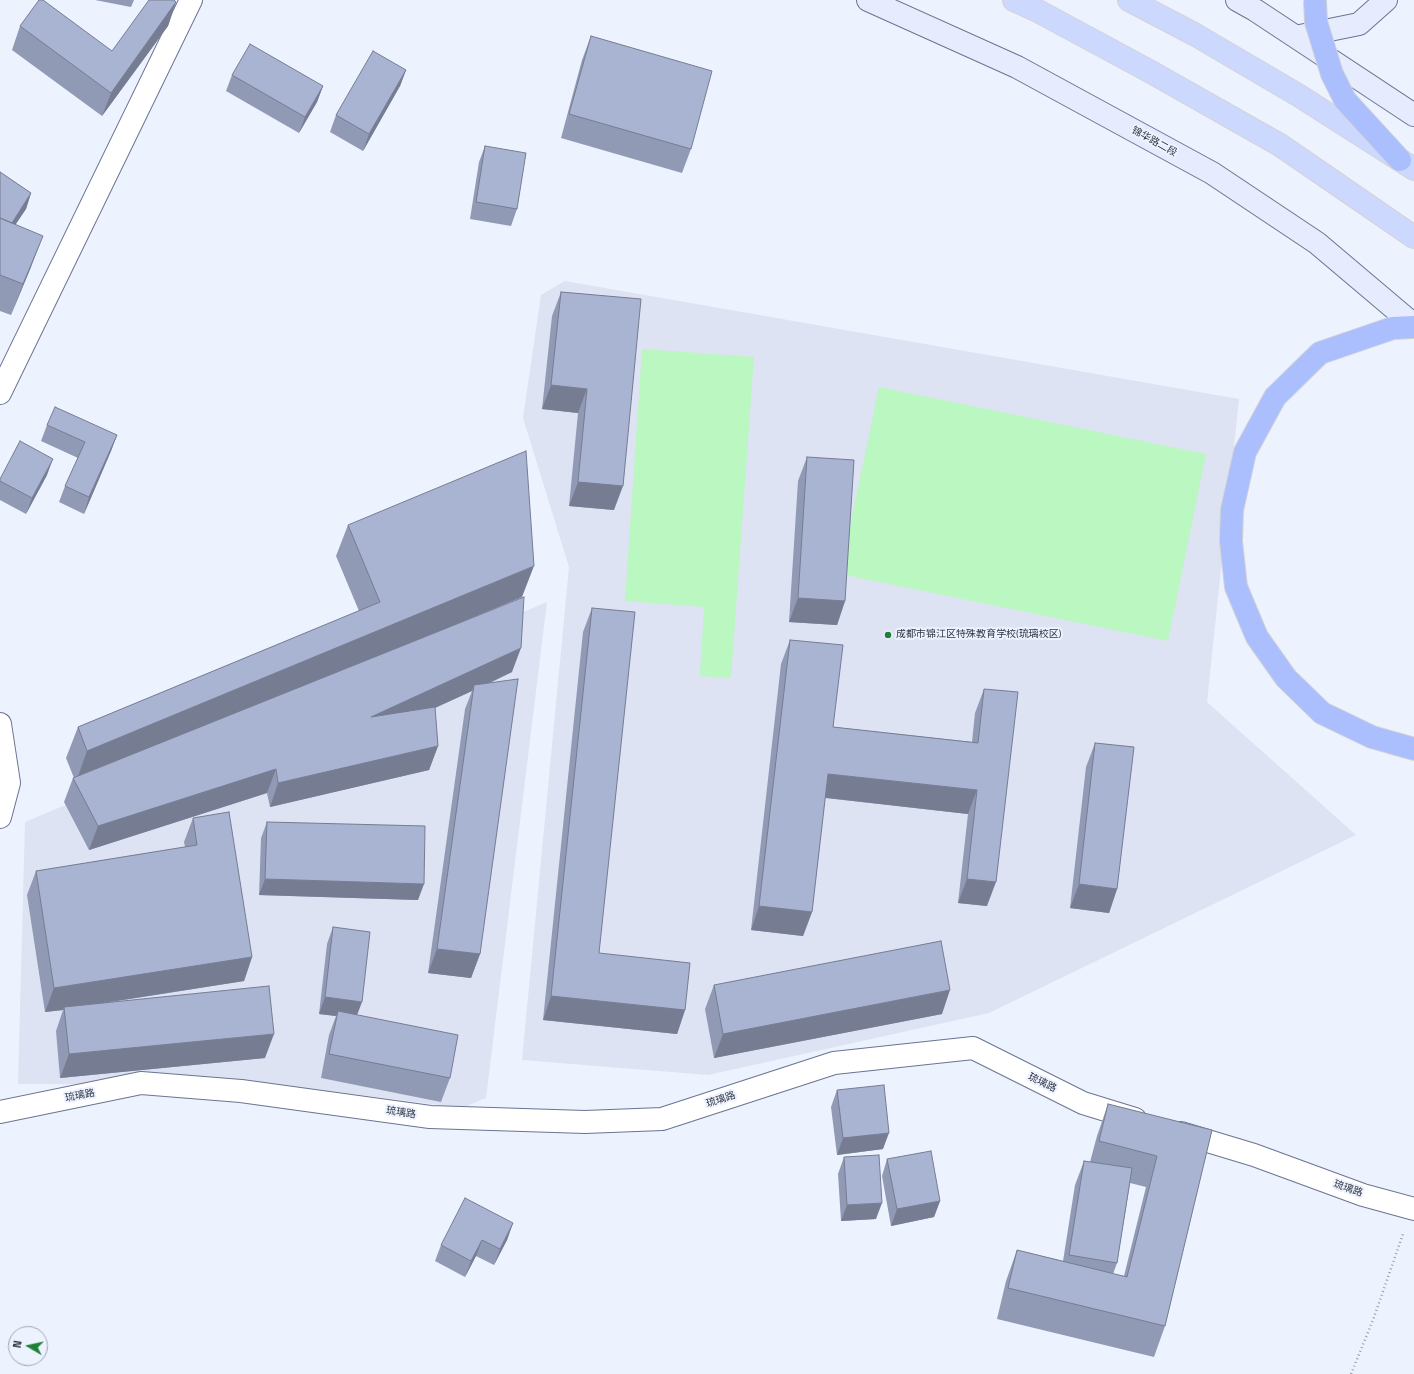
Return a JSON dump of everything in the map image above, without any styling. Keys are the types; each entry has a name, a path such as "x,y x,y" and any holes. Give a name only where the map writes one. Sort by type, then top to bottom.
{"highway":[{"path":"1314,0 1316,22 1332,74 1345,100 1407,165"},
{"path":"1414,326 1393,328 1320,353 1276,397 1245,452 1232,510 1231,541 1236,586 1256,637 1286,678 1322,713 1372,737 1414,749"}],"main road":[{"name":"锦华路二段","path":"868,0 1017,67 1212,173 1317,243 1414,326"},
{"path":"1014,0 1036,10 1152,72 1280,145 1414,237"},
{"path":"1129,0 1194,34 1285,88 1407,165"},
{"path":"1237,0 1297,37 1414,115"},
{"path":"1297,37 1359,24 1386,0"}],"street":[{"path":"0,393 191,0"},
{"path":"0,724 9,783 0,817"},
{"name":"琉璃路","path":"0,1112 141,1083 241,1091 430,1117 585,1122 662,1119 834,1063 973,1048 1083,1103 1254,1155 1363,1195 1413,1209"}],"path":[{"path":"1351,1374 1413,1209"}],"shaded area":[{"name":"成都市锦江区特殊教育学校(琉璃校区)","path":"565,281 1239,399 1207,702 1356,835 989,1013 708,1075 522,1060 569,567 523,418 541,295"},
{"path":"547,602 486,1098 462,1108 282,1085 18,1084 25,822"}],"green space":[{"path":"642,349 754,357 731,678 700,676 704,607 625,601"},
{"path":"879,387 1206,454 1168,641 840,574"}],"building":[{"path":"39,0 43,0 112,51 149,0 174,0 176,2 111,93 20,26"},
{"path":"591,36 712,71 691,149 569,114"},
{"path":"250,44 323,86 305,117 232,75"},
{"path":"373,51 406,70 369,134 336,115"},
{"path":"485,146 526,153 517,209 476,202"},
{"path":"0,172 31,193 12,223 0,218"},
{"path":"0,218 43,236 23,284 0,275"},
{"path":"561,292 641,299 623,486 578,482 587,389 551,385"},
{"path":"55,407 117,435 89,497 65,486 85,442 47,425"},
{"path":"20,441 53,459 32,498 0,481"},
{"path":"526,451 534,566 87,751 78,727 380,602 348,525"},
{"path":"807,457 854,460 845,601 798,598"},
{"path":"524,597 521,648 371,717 435,707 438,746 278,783 276,769 98,826 73,778"},
{"path":"592,608 635,612 599,953 690,963 685,1010 551,996"},
{"path":"790,640 843,645 833,727 978,743 984,689 1018,692 996,882 967,879 977,790 828,774 812,912 759,906"},
{"path":"518,679 480,954 437,949 474,685"},
{"path":"1095,743 1134,747 1117,889 1079,884"},
{"path":"229,812 252,957 54,988 36,871 197,845 193,818"},
{"path":"267,822 425,826 424,884 265,879"},
{"path":"333,927 370,932 362,1002 325,997"},
{"path":"941,941 950,990 723,1034 714,985"},
{"path":"269,986 274,1034 69,1054 64,1007"},
{"path":"338,1011 458,1035 450,1078 329,1054"},
{"path":"884,1085 889,1133 843,1138 837,1090"},
{"path":"1108,1104 1212,1130 1165,1326 1008,1288 1017,1250 1127,1277 1157,1156 1099,1141"},
{"path":"931,1151 940,1201 897,1209 887,1159"},
{"path":"879,1155 882,1203 847,1205 844,1157"},
{"path":"1084,1161 1132,1168 1117,1263 1069,1255"},
{"path":"465,1198 513,1223 500,1249 482,1240 471,1261 441,1245"}],"place":[{"name":"成都市锦江区特殊教育学校(琉璃校区)","path":"888,635"}]}
